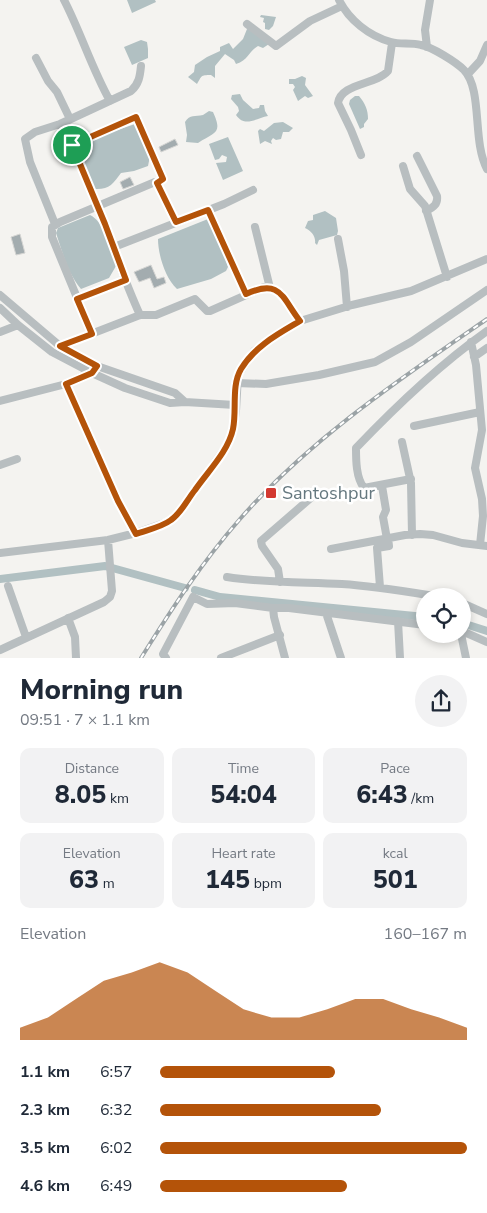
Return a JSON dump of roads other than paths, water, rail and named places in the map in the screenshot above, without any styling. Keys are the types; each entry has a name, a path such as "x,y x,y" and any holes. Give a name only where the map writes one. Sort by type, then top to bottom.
{"street":[{"path":"64,0 91,58 100,83 110,101"},
{"path":"427,47 425,30 430,0"},
{"path":"247,24 276,46 310,21 340,3 344,11 366,30 392,43 421,44 427,47 462,68 468,74 475,98 477,130 484,150 487,168"},
{"path":"361,155 338,103 339,96 347,90 381,78 386,74 392,43"},
{"path":"468,74 480,62 487,45"},
{"path":"36,58 48,81 57,92 70,119"},
{"path":"55,224 30,162 24,142 25,139 35,132 60,124 131,91 139,80 141,66"},
{"path":"72,145 136,117 163,179 157,183 150,182 52,227 52,238 92,334"},
{"path":"60,124 72,145 140,315"},
{"path":"417,156 438,201 426,211"},
{"path":"403,166 410,189 422,202 426,211 446,276"},
{"path":"157,183 176,222"},
{"path":"114,247 254,190"},
{"path":"208,210 246,294"},
{"path":"254,227 270,288"},
{"path":"338,239 347,307"},
{"path":"0,553 108,540 136,534 170,521 184,506 227,444 236,411 236,383 241,369 254,352 269,340 300,321 411,291 487,259"},
{"path":"77,299 126,280"},
{"path":"60,346 140,315 156,315 195,299 207,312 258,288 270,288 282,295 300,321"},
{"path":"236,383 266,384 375,362 411,342 487,290"},
{"path":"0,295 60,346 97,366 175,393 185,402"},
{"path":"0,308 52,352 125,388 170,404 185,402 235,405"},
{"path":"0,332 18,325"},
{"path":"410,479 382,486 362,487 357,466 356,448 399,403 457,352 487,331"},
{"path":"331,549 412,535 433,535 462,543 483,546 482,498 475,468 483,446 471,342"},
{"path":"474,357 487,348"},
{"path":"0,401 66,384 92,373 97,366"},
{"path":"66,384 118,501 136,534"},
{"path":"414,426 480,412"},
{"path":"402,442 410,479 412,535"},
{"path":"0,465 17,458"},
{"path":"380,588 377,548 389,546 384,517 386,510 382,486"},
{"path":"280,582 278,569 262,546 261,541 313,496"},
{"path":"0,650 104,602 110,597 112,591 108,540"},
{"path":"227,577 252,581 342,584 416,593"},
{"path":"8,586 26,638"},
{"path":"164,656 193,597 207,604 235,603 289,608 416,624"},
{"path":"274,608 274,617 285,658"},
{"path":"471,608 487,614"},
{"path":"326,613 341,658"},
{"path":"68,618 74,637 76,658"},
{"path":"398,621 400,658"},
{"path":"221,658 280,635"},
{"path":"471,636 487,642"},
{"path":"464,643 466,658"},
{"path":"0,654 2,658"}],"waterway":[{"path":"0,579 105,566 185,588"},
{"path":"195,590 220,597 416,616"},
{"path":"471,626 487,631"}],"railway":[{"path":"141,658 200,569 240,519 267,490 296,462 357,411 487,319"}],"place":[{"name":"Santoshpur","path":"271,493"}]}
